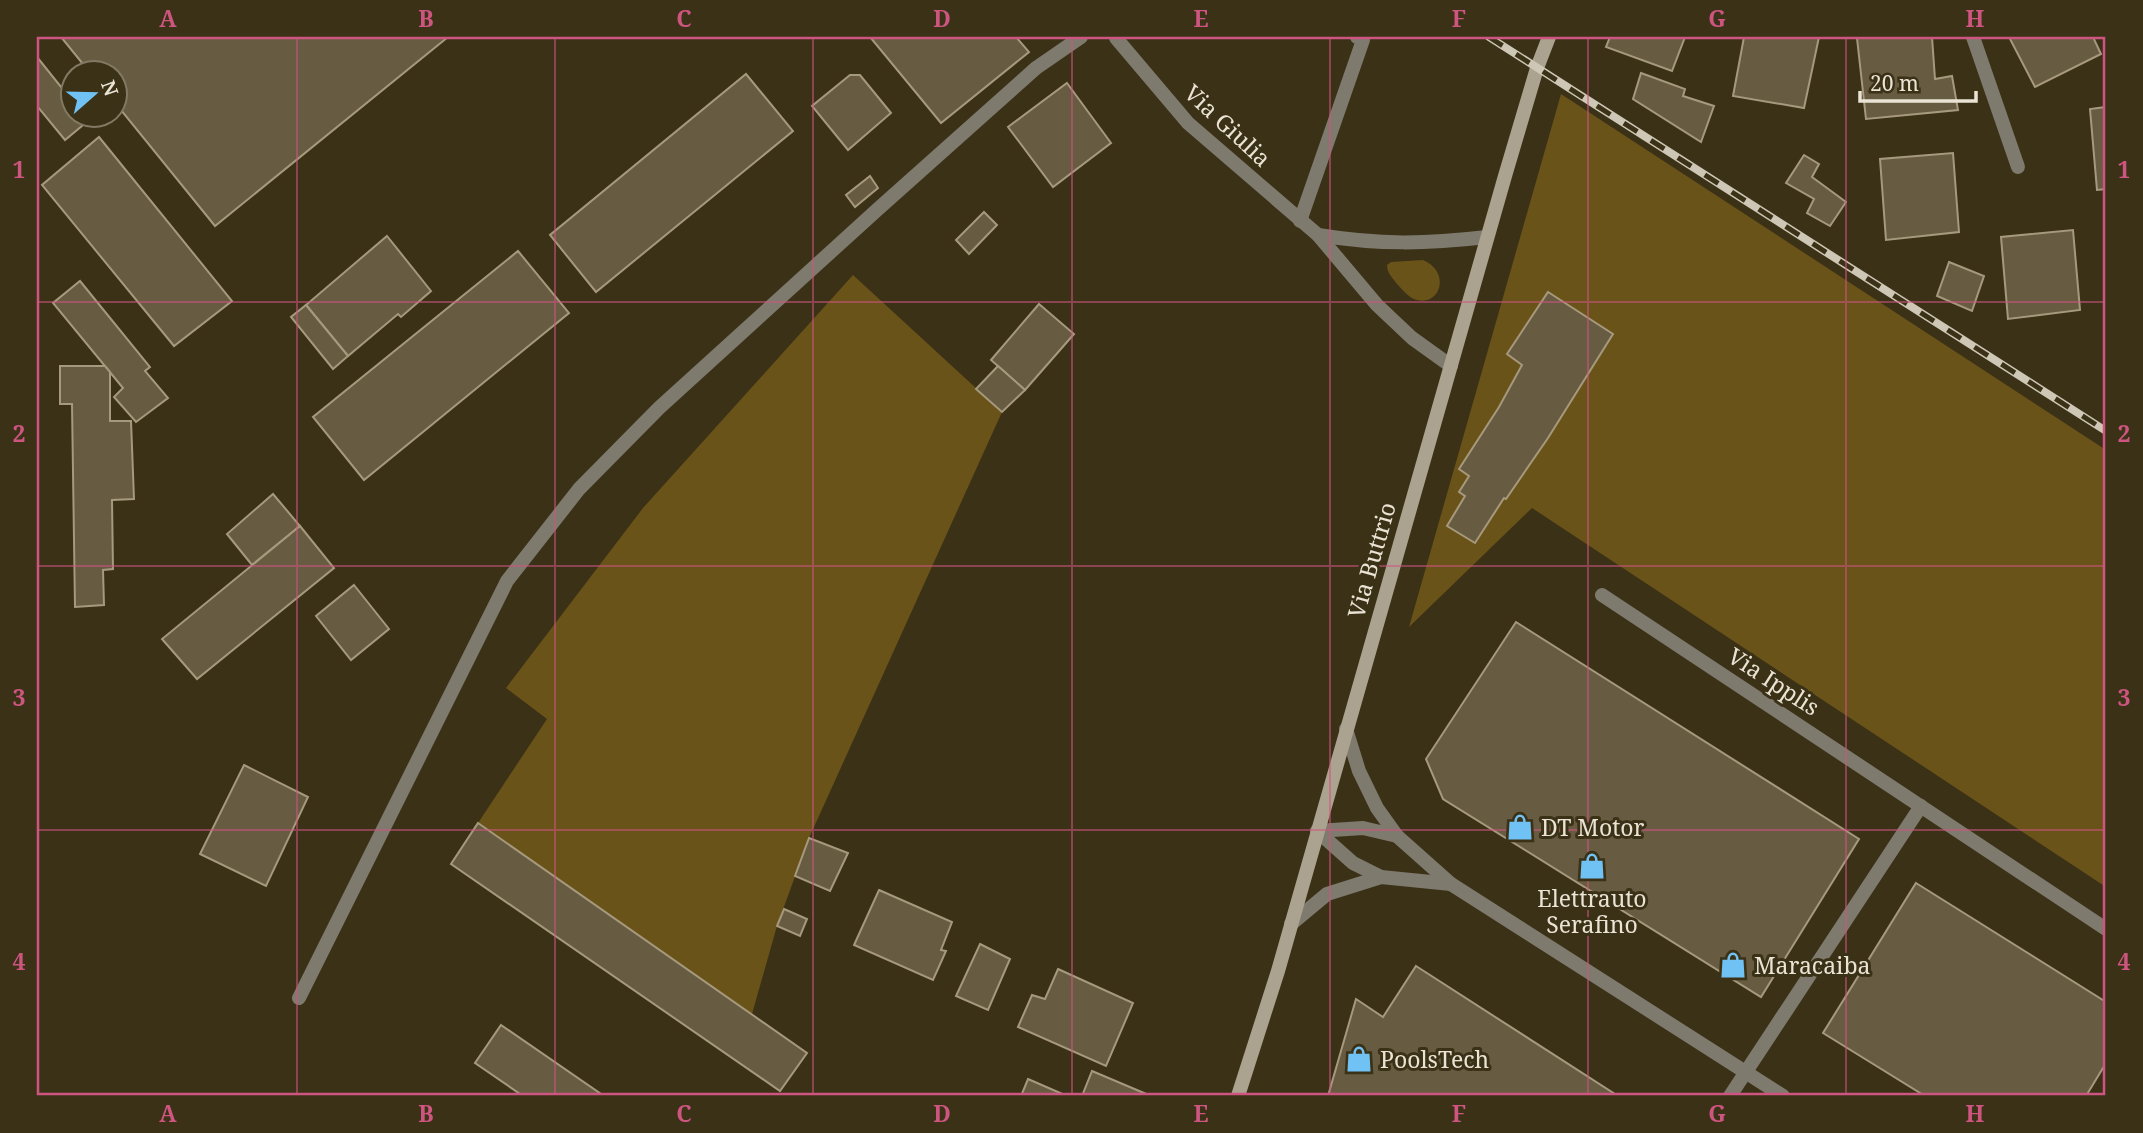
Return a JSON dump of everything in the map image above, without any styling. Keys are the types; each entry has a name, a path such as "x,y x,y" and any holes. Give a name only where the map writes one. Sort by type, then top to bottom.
{"street":[{"path":"299,998 507,582 579,489 659,408 888,200 1036,68 1081,37"},
{"name":"Via Giulia","path":"1116,37 1188,123 1318,235 1377,304 1412,338 1451,366"},
{"path":"1300,220 1363,40 1357,37"},
{"name":"Via Buttrio","path":"1238,1096 1291,924 1487,237 1537,68 1549,37"},
{"path":"1973,37 2018,167"},
{"path":"1318,235 1359,242 1409,244 1487,237"},
{"name":"Via Ipplis","path":"1602,595 2106,929"},
{"path":"1346,729 1359,771 1377,808 1396,836 1451,884 1783,1096"},
{"path":"1730,1096 1921,806"},
{"path":"1317,831 1363,828 1396,836"},
{"path":"1317,831 1353,863 1381,877 1451,884"},
{"path":"1291,924 1327,894 1381,877"}],"shaded area":[{"path":"1561,94 2106,450 2106,887 1532,508 1409,627"},
{"path":"1423,260 1432,266 1440,280 1436,294 1423,301 1409,296 1397,284 1387,265 1391,262"},
{"path":"853,275 1002,412 809,838 777,926 752,1014 478,823 547,719 506,688 643,508"}],"building":[{"path":"61,37 448,37 215,226 130,121 130,60 80,60"},
{"path":"870,37 1016,37 1029,52 941,123"},
{"path":"1610,37 1685,37 1672,71 1606,47"},
{"path":"1744,37 1819,37 1804,108 1733,96"},
{"path":"1932,37 1935,79 1952,76 1958,110 1866,119 1857,38"},
{"path":"2009,37 2093,37 2101,54 2035,87"},
{"path":"37,57 60,86 60,130 77,130 65,140 37,106"},
{"path":"1641,73 1685,89 1683,96 1714,106 1701,142 1633,99"},
{"path":"746,74 793,131 596,292 550,235"},
{"path":"850,75 860,75 891,113 848,150 812,106"},
{"path":"1067,83 1111,143 1053,187 1008,127"},
{"path":"2106,107 2106,189 2097,190 2090,109"},
{"path":"99,137 232,301 174,346 42,185"},
{"path":"1953,153 1959,232 1886,240 1880,159"},
{"path":"1804,155 1819,164 1812,177 1846,202 1830,226 1807,213 1814,199 1786,183"},
{"path":"870,176 878,188 855,207 846,195"},
{"path":"984,212 997,225 969,254 956,240"},
{"path":"2073,230 2080,310 2008,319 2001,237"},
{"path":"387,236 431,291 401,317 398,314 348,356 306,305"},
{"path":"518,251 569,313 364,480 313,417"},
{"path":"1949,262 1984,276 1972,311 1937,296"},
{"path":"80,281 150,367 145,371 168,398 136,422 114,397 123,388 53,303"},
{"path":"1548,292 1613,334 1548,438 1475,543 1447,526 1465,496 1459,492 1469,476 1459,469 1522,365 1507,354"},
{"path":"1039,304 1074,334 1025,390 991,360"},
{"path":"306,305 348,356 333,369 291,317"},
{"path":"60,366 105,366 110,372 110,421 131,421 134,499 112,500 113,569 103,570 104,605 75,607 72,404 60,404"},
{"path":"998,366 1025,390 1002,412 976,389"},
{"path":"273,494 300,526 252,565 227,534"},
{"path":"300,526 334,568 197,679 162,639"},
{"path":"354,585 389,629 351,660 316,616"},
{"path":"1516,622 1859,839 1761,997 1443,799 1426,759"},
{"path":"244,765 308,797 266,886 200,854"},
{"path":"478,823 807,1053 780,1091 451,864"},
{"path":"809,838 848,853 830,891 795,876"},
{"path":"1916,883 2106,1002 2106,1063 2086,1096 1925,1096 1823,1033"},
{"path":"879,890 952,922 941,950 946,951 933,980 854,945"},
{"path":"784,909 807,919 800,936 777,926"},
{"path":"980,944 1010,959 988,1010 956,996"},
{"path":"1416,966 1618,1096 1328,1096 1356,999 1383,1017"},
{"path":"1058,969 1133,1003 1106,1066 1018,1027 1032,995 1045,999"},
{"path":"501,1025 604,1096 523,1096 475,1063"},
{"path":"1092,1071 1151,1096 1082,1096"},
{"path":"1028,1079 1067,1096 1021,1096"}],"railway":[{"path":"1489,37 2106,431"}],"place":[{"name":"DT Motor","path":"1520,827"},
{"name":"Elettrauto Serafino","path":"1592,866"},
{"name":"Maracaiba","path":"1733,965"},
{"name":"PoolsTech","path":"1359,1059"}]}
